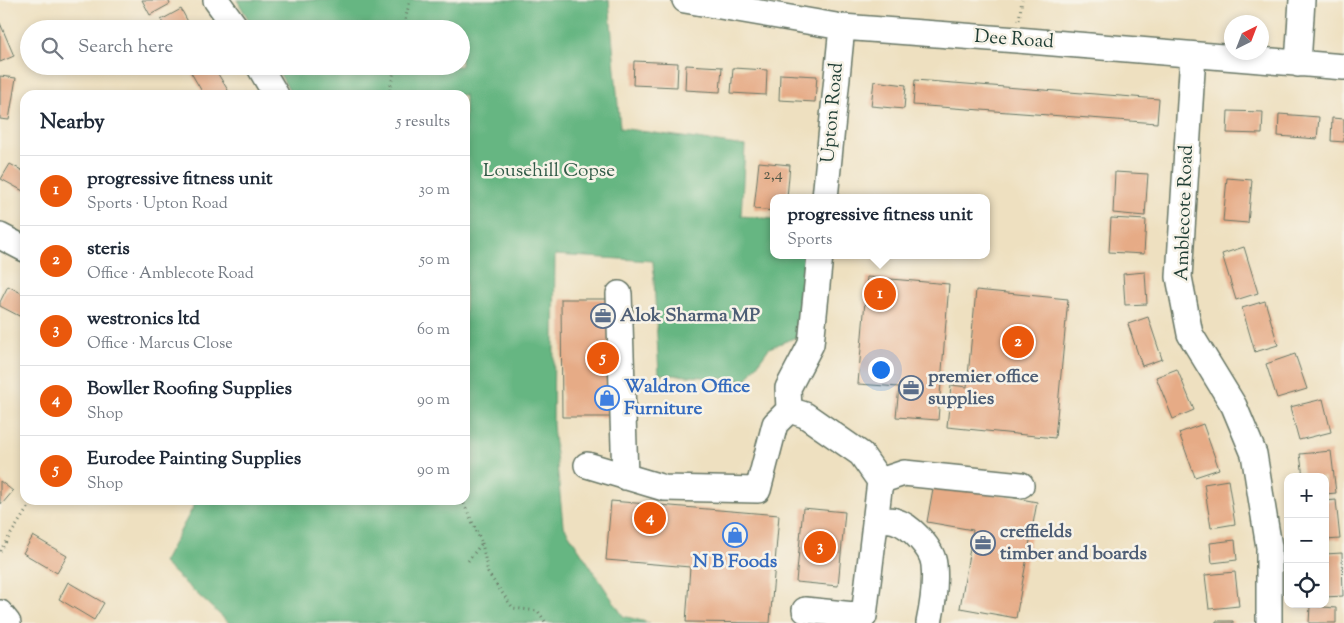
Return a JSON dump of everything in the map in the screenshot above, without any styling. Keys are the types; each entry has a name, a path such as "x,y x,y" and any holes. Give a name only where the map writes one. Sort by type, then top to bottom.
{"street":[{"path":"216,0 230,20"},
{"path":"1298,64 1302,0"},
{"name":"Dee Road","path":"691,1 842,27 1344,67"},
{"name":"Upton Road","path":"825,194 842,27"},
{"name":"Amblecote Road","path":"1193,55 1179,276 1190,334 1234,406 1254,454 1269,547 1269,623"},
{"path":"264,75 273,90"},
{"path":"0,236 20,246"},
{"path":"586,465 664,488 758,490 776,424 789,410 788,388 811,344 820,259"},
{"path":"619,294 625,477"},
{"path":"789,410 806,415 861,454 880,480 864,616 805,610"},
{"path":"880,480 904,473 1021,484"},
{"path":"875,519 894,520 910,529 927,548 934,563 934,599 929,623"},
{"path":"0,613 8,623"}],"path":[{"path":"406,20 410,0"},
{"path":"390,90 393,75"},
{"path":"0,551 30,505"},
{"path":"465,505 482,543 488,573 513,608 538,611 546,623"},
{"path":"468,561 482,543"}],"green space":[{"name":"Lousehill Copse","path":"237,0 609,0 620,128 745,146 741,216 770,219 770,259 808,259 799,336 769,348 746,380 659,374 653,261 555,255 553,425 563,525 623,616 650,623 229,623 163,563 194,505 470,505 470,90 289,90 280,75 470,75 470,20 249,20"}],"building":[{"path":"142,0 168,0 170,4 150,15"},
{"path":"181,9 187,20 161,20"},
{"path":"0,23 14,56 0,62"},
{"path":"634,61 678,63 677,87 633,85"},
{"path":"686,65 722,67 720,92 685,90"},
{"path":"733,68 767,70 766,95 731,93"},
{"path":"780,74 817,76 815,102 779,100"},
{"path":"192,75 219,75 228,90 201,90"},
{"path":"0,76 16,78 9,120 0,119"},
{"path":"915,80 1159,99 1157,123 913,105"},
{"path":"874,81 906,85 904,109 871,106"},
{"path":"1228,111 1263,112 1262,134 1227,133"},
{"path":"1279,114 1319,117 1317,139 1278,136"},
{"path":"1332,118 1344,119 1344,142 1331,141"},
{"path":"759,162 790,165 787,194 770,194 770,211 754,209"},
{"path":"10,164 20,169 20,189 1,179"},
{"path":"1115,172 1148,174 1145,216 1113,213"},
{"path":"1227,178 1252,180 1248,223 1223,221"},
{"path":"1111,218 1146,220 1144,254 1109,252"},
{"path":"1244,247 1258,293 1236,300 1222,254"},
{"path":"1145,272 1147,304 1125,305 1123,274"},
{"path":"867,277 949,284 938,420 896,417 899,387 858,384"},
{"path":"8,286 20,292 20,316 0,306"},
{"path":"976,290 1068,299 1055,438 947,427 951,385 967,387"},
{"path":"561,299 617,299 618,417 562,417"},
{"path":"1265,301 1278,345 1255,352 1242,308"},
{"path":"1148,317 1162,359 1142,366 1128,324"},
{"path":"1295,354 1307,389 1277,398 1266,364"},
{"path":"1177,369 1194,410 1173,419 1156,377"},
{"path":"1323,399 1331,432 1299,440 1290,407"},
{"path":"1203,424 1219,469 1195,477 1179,433"},
{"path":"1331,451 1336,493 1329,494 1329,473 1302,473 1300,454"},
{"path":"1228,480 1235,524 1211,528 1204,484"},
{"path":"0,481 13,491 2,504 0,502"},
{"path":"934,483 1037,502 1016,618 960,608 973,530 927,522"},
{"path":"1336,500 1340,539 1329,540 1329,501"},
{"path":"611,501 779,515 770,623 686,622 690,567 606,560"},
{"path":"803,508 845,512 838,586 796,582"},
{"path":"33,536 67,556 57,573 23,553"},
{"path":"1235,540 1237,560 1212,563 1210,543"},
{"path":"1342,553 1343,596 1329,597 1329,554"},
{"path":"1235,572 1239,606 1209,609 1205,575"},
{"path":"68,582 104,603 94,620 59,599"},
{"path":"1310,608 1336,608 1336,623 1309,623"},
{"path":"1216,621 1233,621 1233,623 1216,623"}],"place":[{"name":"progressive fitness unit","path":"880,294"},
{"name":"Alok Sharma MP","path":"603,316"},
{"name":"steris","path":"1018,342"},
{"name":"Eurodee Painting Supplies","path":"603,358"},
{"name":"premier office supplies","path":"911,388"},
{"name":"Waldron Office Furniture","path":"607,398"},
{"name":"Bowller Roofing Supplies","path":"650,518"},
{"name":"N B Foods","path":"735,535"},
{"name":"creffields timber and boards","path":"983,543"},
{"name":"westronics ltd","path":"820,547"}]}
